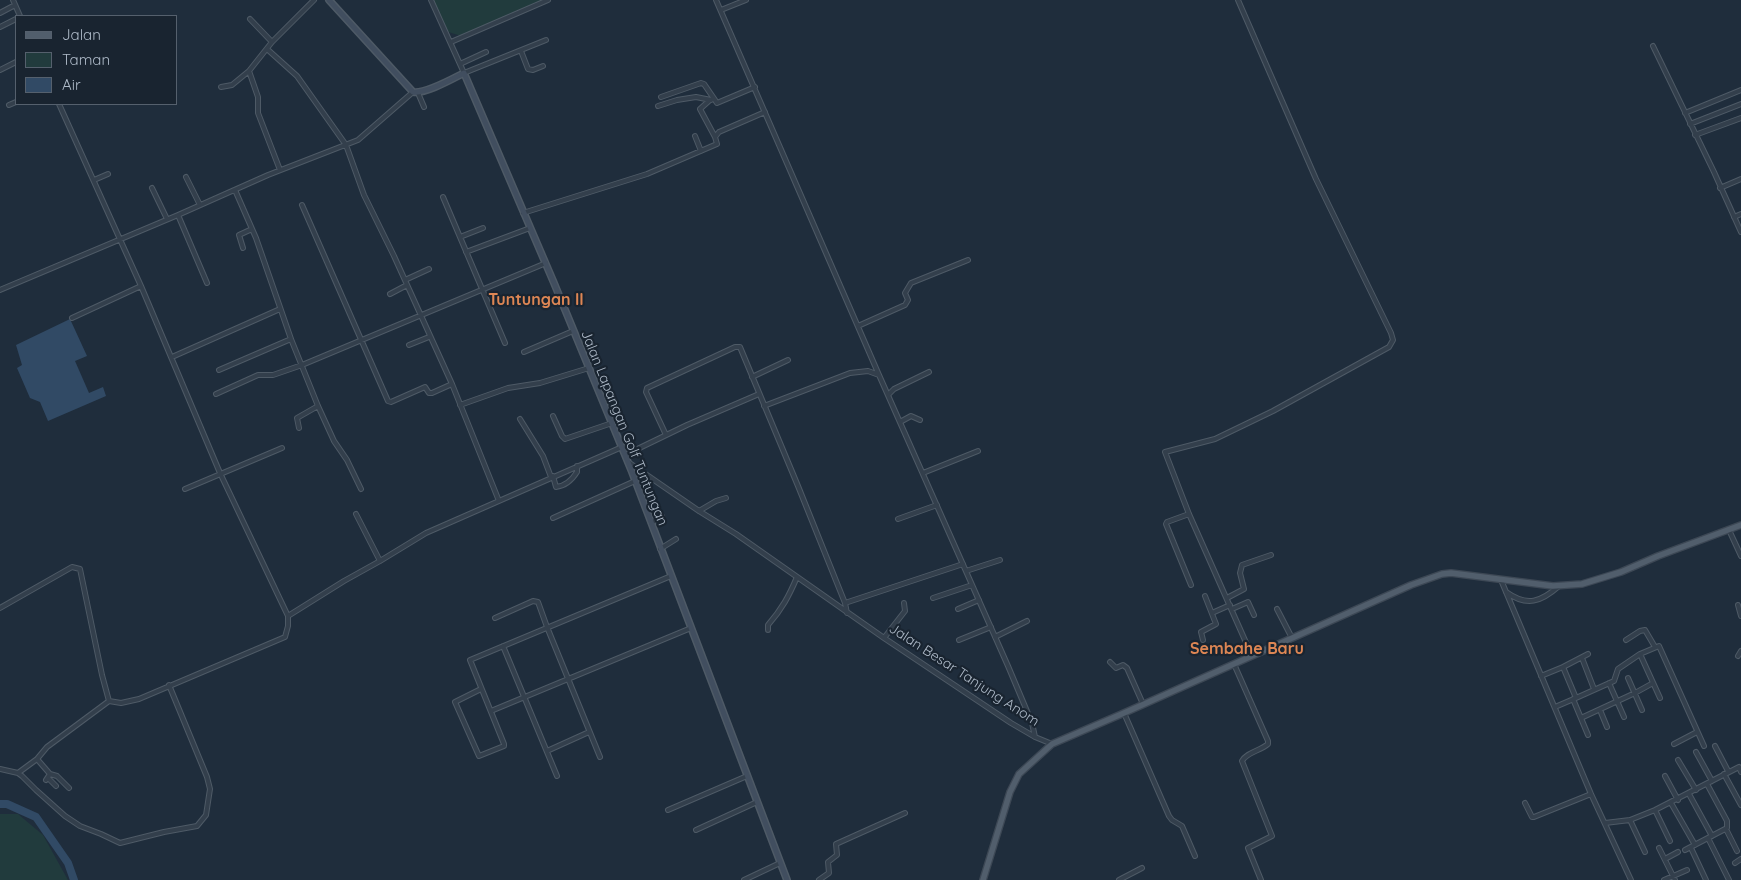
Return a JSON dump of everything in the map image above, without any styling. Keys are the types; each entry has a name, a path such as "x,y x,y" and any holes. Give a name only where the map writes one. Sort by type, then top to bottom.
{"main road":[{"path":"983,880 1010,792 1020,774 1052,744 1411,585 1442,574 1459,574 1559,586 1582,584 1621,572 1741,525"}],"street":[{"path":"221,87 232,86 249,71 272,42 314,0"},
{"path":"329,0 415,92 424,107"},
{"path":"431,0 464,73"},
{"path":"451,42 548,0"},
{"path":"716,0 991,627 1032,723 1034,737"},
{"path":"721,10 746,0"},
{"path":"1238,0 1316,179 1391,333 1392,340 1389,347 1216,439 1165,452 1189,514 1252,656"},
{"path":"0,13 14,2 20,15"},
{"path":"250,19 272,42"},
{"path":"0,27 15,20"},
{"path":"0,290 280,170 346,145 360,138 415,92 546,40"},
{"path":"1653,46 1741,232"},
{"path":"267,49 297,76 346,145 364,195 408,285 429,337 452,384 499,501"},
{"path":"521,51 528,69 543,66"},
{"path":"460,64 486,52"},
{"path":"0,70 15,62"},
{"path":"249,71 258,97 258,113 280,170"},
{"name":"Jalan Lapangan Golf Tuntungan","path":"464,73 546,262 622,447 787,880"},
{"path":"661,97 701,82 704,84 712,100"},
{"path":"658,106 696,97 712,100 717,103 755,86"},
{"path":"1684,113 1741,90"},
{"path":"524,213 647,174 717,144 700,109 712,100"},
{"path":"9,106 15,103"},
{"path":"1690,124 1741,104"},
{"path":"18,773 37,759 47,747 109,701 121,703 139,699 285,637 288,626 288,616 220,473 172,357 59,105"},
{"path":"715,137 719,132 765,112"},
{"path":"1715,115 1718,126"},
{"path":"1695,135 1741,118"},
{"path":"695,136 701,151"},
{"path":"94,180 108,174"},
{"path":"186,176 200,205"},
{"path":"1720,188 1741,179"},
{"path":"152,188 167,220"},
{"path":"235,190 252,229 280,310 318,406 361,489"},
{"path":"443,197 505,343"},
{"path":"302,205 389,402 425,387 430,393 452,384"},
{"path":"1734,217 1741,214"},
{"path":"178,215 207,283"},
{"path":"460,237 483,228"},
{"path":"466,252 530,228"},
{"path":"243,248 239,235 252,229"},
{"path":"858,326 905,305 908,300 905,293 911,283 968,260"},
{"path":"216,394 258,375 276,375 302,365 546,262"},
{"path":"405,280 429,269"},
{"path":"390,294 408,285"},
{"path":"72,318 141,286"},
{"path":"172,357 280,310"},
{"path":"524,352 573,331"},
{"path":"409,345 429,337"},
{"path":"219,370 291,339"},
{"path":"666,435 646,392 648,388 737,346 740,347 798,486 845,603 847,613"},
{"path":"752,377 788,360"},
{"path":"460,404 508,388 540,383 589,368"},
{"path":"764,406 850,373 868,371 879,375"},
{"path":"888,395 894,389 929,372"},
{"path":"625,455 759,394"},
{"path":"300,428 297,418 318,406"},
{"path":"553,416 562,436 565,438 612,423"},
{"path":"900,422 911,416 920,420"},
{"path":"520,419 543,456 556,486 559,487 571,481 577,472 577,466"},
{"path":"288,616 344,580 426,534 622,447"},
{"path":"185,489 282,448"},
{"path":"923,473 978,451"},
{"name":"Jalan Besar Tanjung Anom","path":"628,462 736,534 884,638 1034,737 1052,744"},
{"path":"553,518 635,481"},
{"path":"699,511 716,501 726,498"},
{"path":"898,519 937,505"},
{"path":"356,514 380,561"},
{"path":"1189,514 1166,523 1191,585"},
{"path":"650,523 662,516"},
{"path":"1729,530 1741,556"},
{"path":"660,549 676,539"},
{"path":"1227,598 1244,589 1240,573 1242,565 1272,555"},
{"path":"966,571 1000,560"},
{"path":"845,603 963,564"},
{"path":"0,608 72,567 80,569 109,701"},
{"path":"481,689 455,702 478,756 504,746 490,711 481,689 469,660 671,576"},
{"path":"768,630 768,625 787,600 797,577"},
{"path":"1501,580 1591,794 1631,880"},
{"path":"933,598 972,585"},
{"path":"1504,590 1516,599 1526,602 1550,595 1559,586"},
{"path":"1203,640 1201,632 1216,624 1205,596"},
{"path":"958,609 978,600"},
{"path":"495,618 536,601 538,602 600,757"},
{"path":"1212,613 1248,602 1254,615"},
{"path":"884,638 905,611 904,603"},
{"path":"1738,606 1741,616"},
{"path":"1277,609 1292,638"},
{"path":"995,637 1027,621"},
{"path":"959,640 991,627"},
{"path":"490,711 691,628"},
{"path":"1626,640 1645,630 1655,647"},
{"path":"503,646 557,776"},
{"path":"1555,707 1609,683 1614,680 1618,669 1640,654 1659,646 1704,746"},
{"path":"1738,656 1741,651"},
{"path":"1541,676 1588,654"},
{"path":"1640,654 1660,698"},
{"path":"1582,658 1594,689"},
{"path":"1110,662 1116,668 1123,665 1127,668 1143,704"},
{"path":"1234,664 1268,741 1265,747 1244,757 1242,761 1272,836 1248,848 1261,880"},
{"path":"1563,667 1588,735"},
{"path":"1628,678 1642,710"},
{"path":"1609,683 1624,717"},
{"path":"1581,718 1653,683"},
{"path":"0,769 18,773 65,816 80,826 120,843 197,826 206,815 209,783 169,686"},
{"path":"1600,710 1607,727"},
{"path":"1124,713 1169,816 1182,826 1194,856"},
{"path":"547,751 589,732"},
{"path":"1674,744 1697,732"},
{"path":"1715,746 1741,805"},
{"path":"1696,752 1712,781"},
{"path":"37,759 56,786"},
{"path":"1678,760 1696,790"},
{"path":"1604,823 1630,820 1678,800 1726,773 1739,768 1741,772"},
{"path":"48,777 57,776 69,788"},
{"path":"668,810 747,776"},
{"path":"1665,776 1678,800"},
{"path":"1707,784 1728,825 1726,829 1737,850"},
{"path":"1524,803 1534,817 1591,794"},
{"path":"1689,794 1729,880"},
{"path":"696,830 757,802"},
{"path":"1671,803 1693,846 1706,880"},
{"path":"1655,810 1670,841"},
{"path":"819,880 829,873 828,862 837,855 836,844 905,814"},
{"path":"1630,820 1645,852"},
{"path":"1685,850 1726,829"},
{"path":"1660,848 1675,878"},
{"path":"1665,859 1678,852"},
{"path":"1735,862 1741,859"},
{"path":"744,880 780,863"},
{"path":"1119,880 1142,868"},
{"path":"1664,880 1675,878 1686,870"}],"green space":[{"path":"432,0 543,0 466,35 458,35 445,31"},
{"path":"0,814 18,814 43,835 68,880 0,880"}],"water":[{"path":"70,319 87,356 75,361 89,393 103,387 106,396 48,421 40,402 30,398 17,368 22,365 16,345"}],"waterway":[{"path":"0,804 7,804 36,817 68,863 74,880"}],"district":[{"name":"Tuntungan II","path":"536,300"},
{"name":"Sembahe Baru","path":"1247,649"}]}
